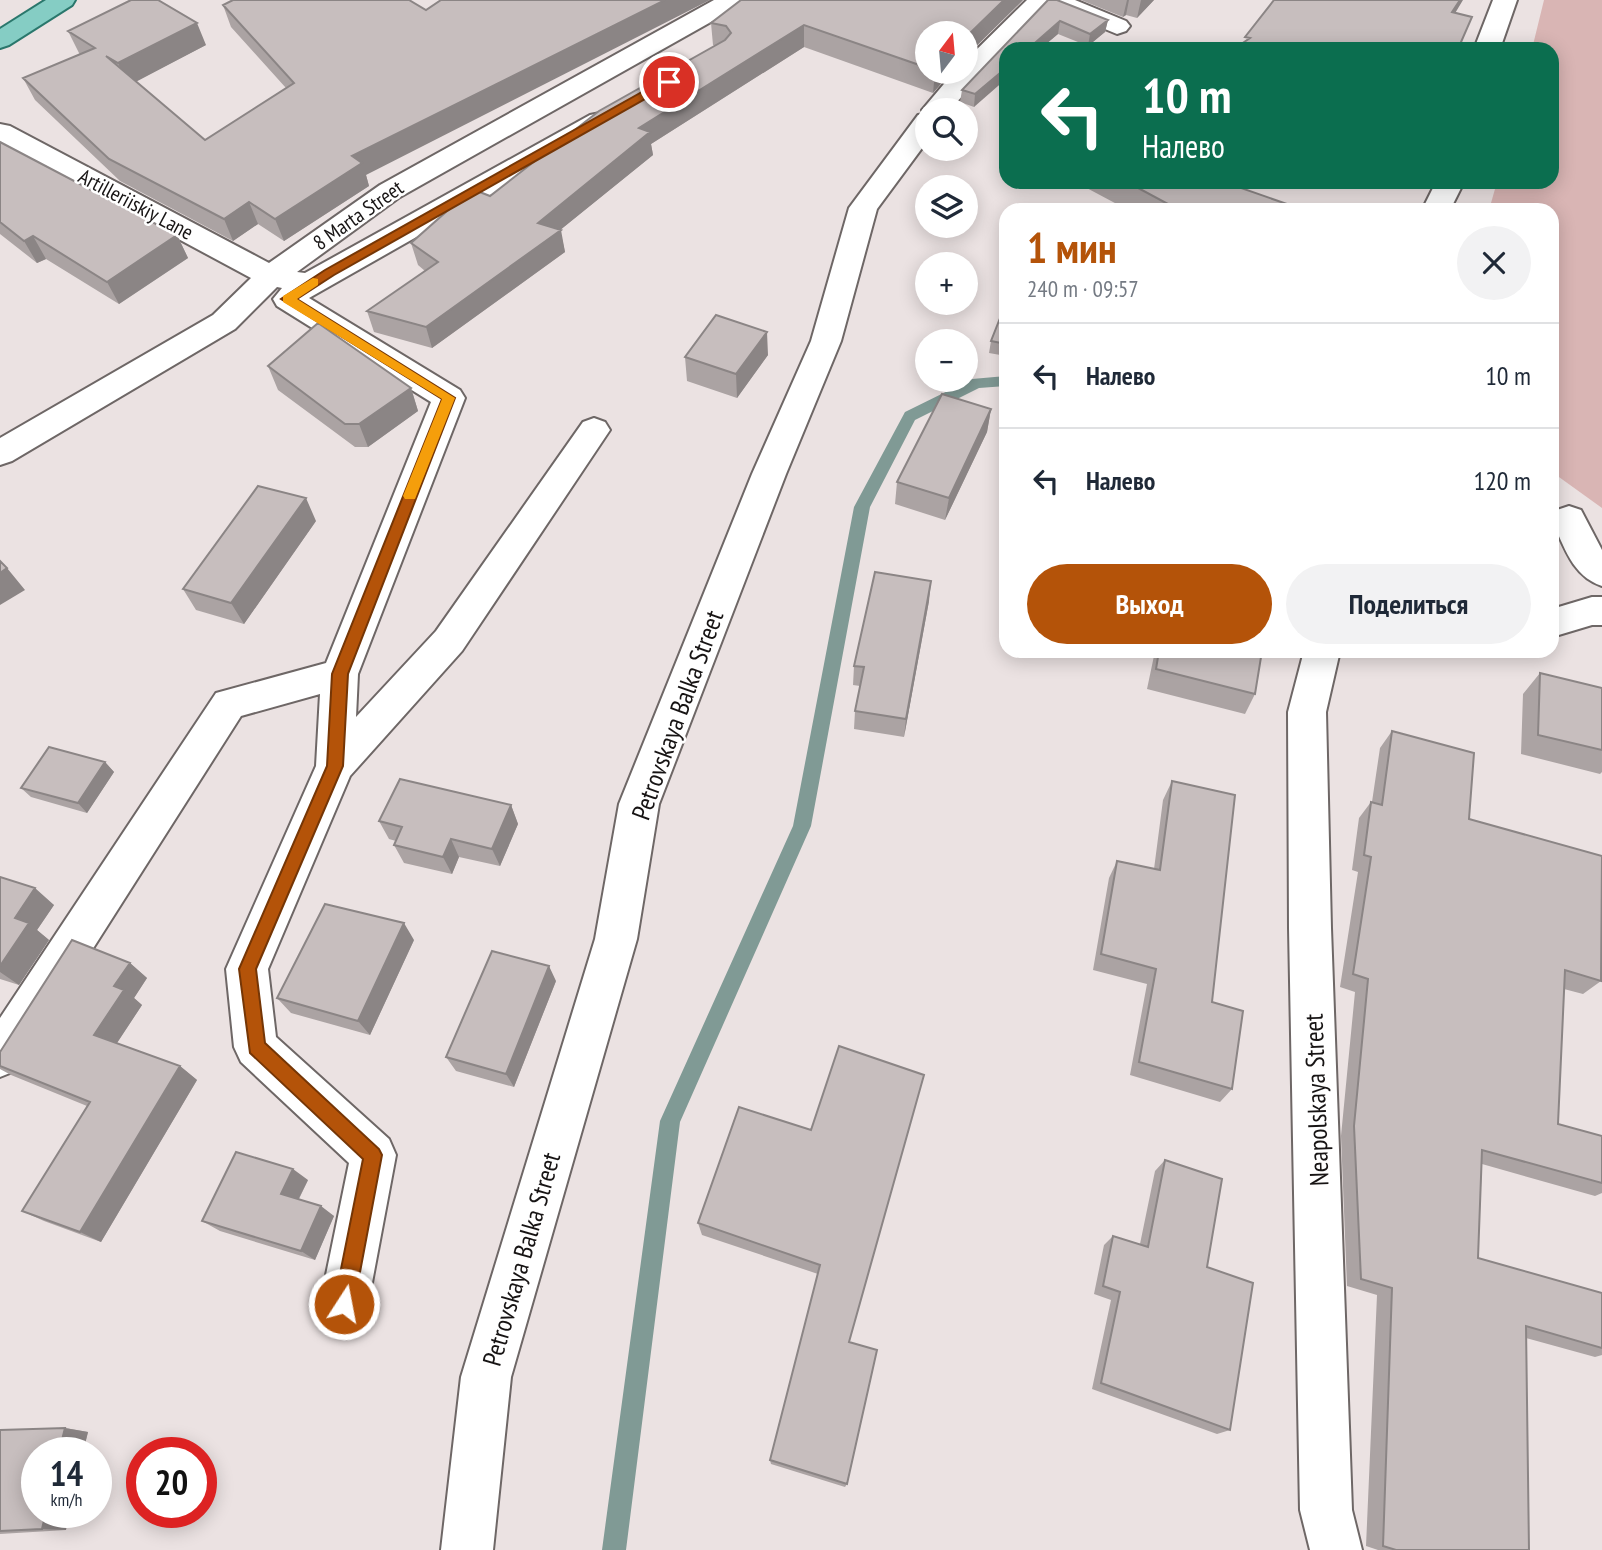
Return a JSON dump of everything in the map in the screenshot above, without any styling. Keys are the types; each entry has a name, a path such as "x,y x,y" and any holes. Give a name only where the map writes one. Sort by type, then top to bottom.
{"main road":[{"path":"0,40 63,0"}],"street":[{"name":"8 Marta Street","path":"0,453 224,322 271,276 390,191 732,0"},
{"path":"944,98 1041,0"},
{"path":"1053,0 1117,26"},
{"path":"1490,42 1505,0"},
{"path":"335,766 340,674 449,398 288,299 309,284 622,108"},
{"name":"Artilleriiskiy Lane","path":"0,132 271,276 309,284"},
{"name":"Petrovskaya Balka Street","path":"467,1550 486,1377 616,939 639,804 769,474 826,341 863,208 915,138"},
{"path":"344,1304 373,1155 256,1047 247,969 335,766 449,641 594,430"},
{"path":"1569,519 1585,555 1602,572"},
{"path":"1559,622 1602,611"},
{"name":"Neapolskaya Street","path":"1320,658 1307,712 1310,928 1326,1510 1336,1550"},
{"path":"0,1056 229,704 340,674"}],"shaded area":[{"path":"1544,0 1602,0 1602,508 1559,477 1559,203 1491,203 1495,189 1559,189 1559,42 1534,42"}],"building":[{"path":"131,0 158,0 197,23 118,63 106,56 205,140 294,83 223,5 233,0 409,0 426,10 441,0 665,0 352,156 362,163 275,219 249,202 224,219 109,159 23,78 95,48 68,31"},
{"path":"741,0 1004,0 978,25 978,21 915,21 915,63 804,25 639,128 650,132 538,223 561,230 426,327 367,311 438,262 411,243 472,189 490,196 599,111 725,40 731,33 726,26 711,23"},
{"path":"1048,0 1057,0 1108,20 1090,34 1060,21 1036,42 1008,42"},
{"path":"1274,0 1460,0 1452,12 1472,17 1461,42 1244,42 1250,38 1245,37"},
{"path":"999,51 999,74 975,94 962,90 968,84 978,84 978,73"},
{"path":"0,142 177,235 107,282 33,236 24,241 0,222"},
{"path":"1140,189 1244,189 1284,203 1166,203"},
{"path":"716,315 767,332 736,374 685,357"},
{"path":"999,321 999,343 991,341"},
{"path":"318,323 411,388 359,424 345,424 268,366"},
{"path":"942,394 991,409 949,498 897,482"},
{"path":"258,486 306,498 231,603 183,589"},
{"path":"0,561 7,568 0,573"},
{"path":"875,572 931,581 906,719 855,711 864,667 854,666"},
{"path":"1158,658 1261,658 1255,694 1156,669"},
{"path":"1540,673 1602,688 1602,750 1538,735"},
{"path":"1392,731 1474,753 1469,819 1602,856 1601,981 1565,970 1558,1124 1602,1136 1602,1183 1482,1150 1478,1258 1602,1293 1602,1348 1526,1326 1529,1550 1396,1550 1383,1546 1392,1288 1361,1279 1354,1126 1368,979 1353,974 1371,857 1364,855 1371,802 1382,805"},
{"path":"49,747 105,762 78,803 21,788"},
{"path":"400,779 511,805 492,849 451,839 443,857 394,845 402,827 379,821"},
{"path":"1172,781 1235,795 1212,1002 1243,1011 1232,1089 1139,1062 1156,969 1101,954 1117,861 1160,870"},
{"path":"0,877 35,888 15,918 29,923 0,966"},
{"path":"325,904 404,923 358,1021 277,998"},
{"path":"72,940 130,963 114,986 124,990 94,1035 180,1066 80,1232 22,1211 90,1102 0,1066 0,1052"},
{"path":"492,951 549,966 506,1074 446,1057"},
{"path":"839,1046 924,1075 849,1342 877,1350 847,1484 770,1460 820,1265 698,1223 739,1107 811,1130"},
{"path":"236,1152 293,1169 281,1194 321,1206 301,1251 202,1221"},
{"path":"1165,1160 1222,1179 1207,1267 1253,1283 1230,1430 1101,1383 1120,1292 1103,1286 1113,1236 1148,1247"},
{"path":"65,1428 63,1437 21,1437 21,1528 42,1529 0,1531 0,1430"}],"waterway":[{"path":"614,1550 670,1121 802,826 862,507 910,416 977,383 999,381"}],"slow traffic":[{"path":"313,282 288,299 449,398 410,496"}],"route":[{"path":"344,1304 373,1155 256,1047 247,969 335,766 340,674 449,398 288,299 330,272 669,82"}]}
